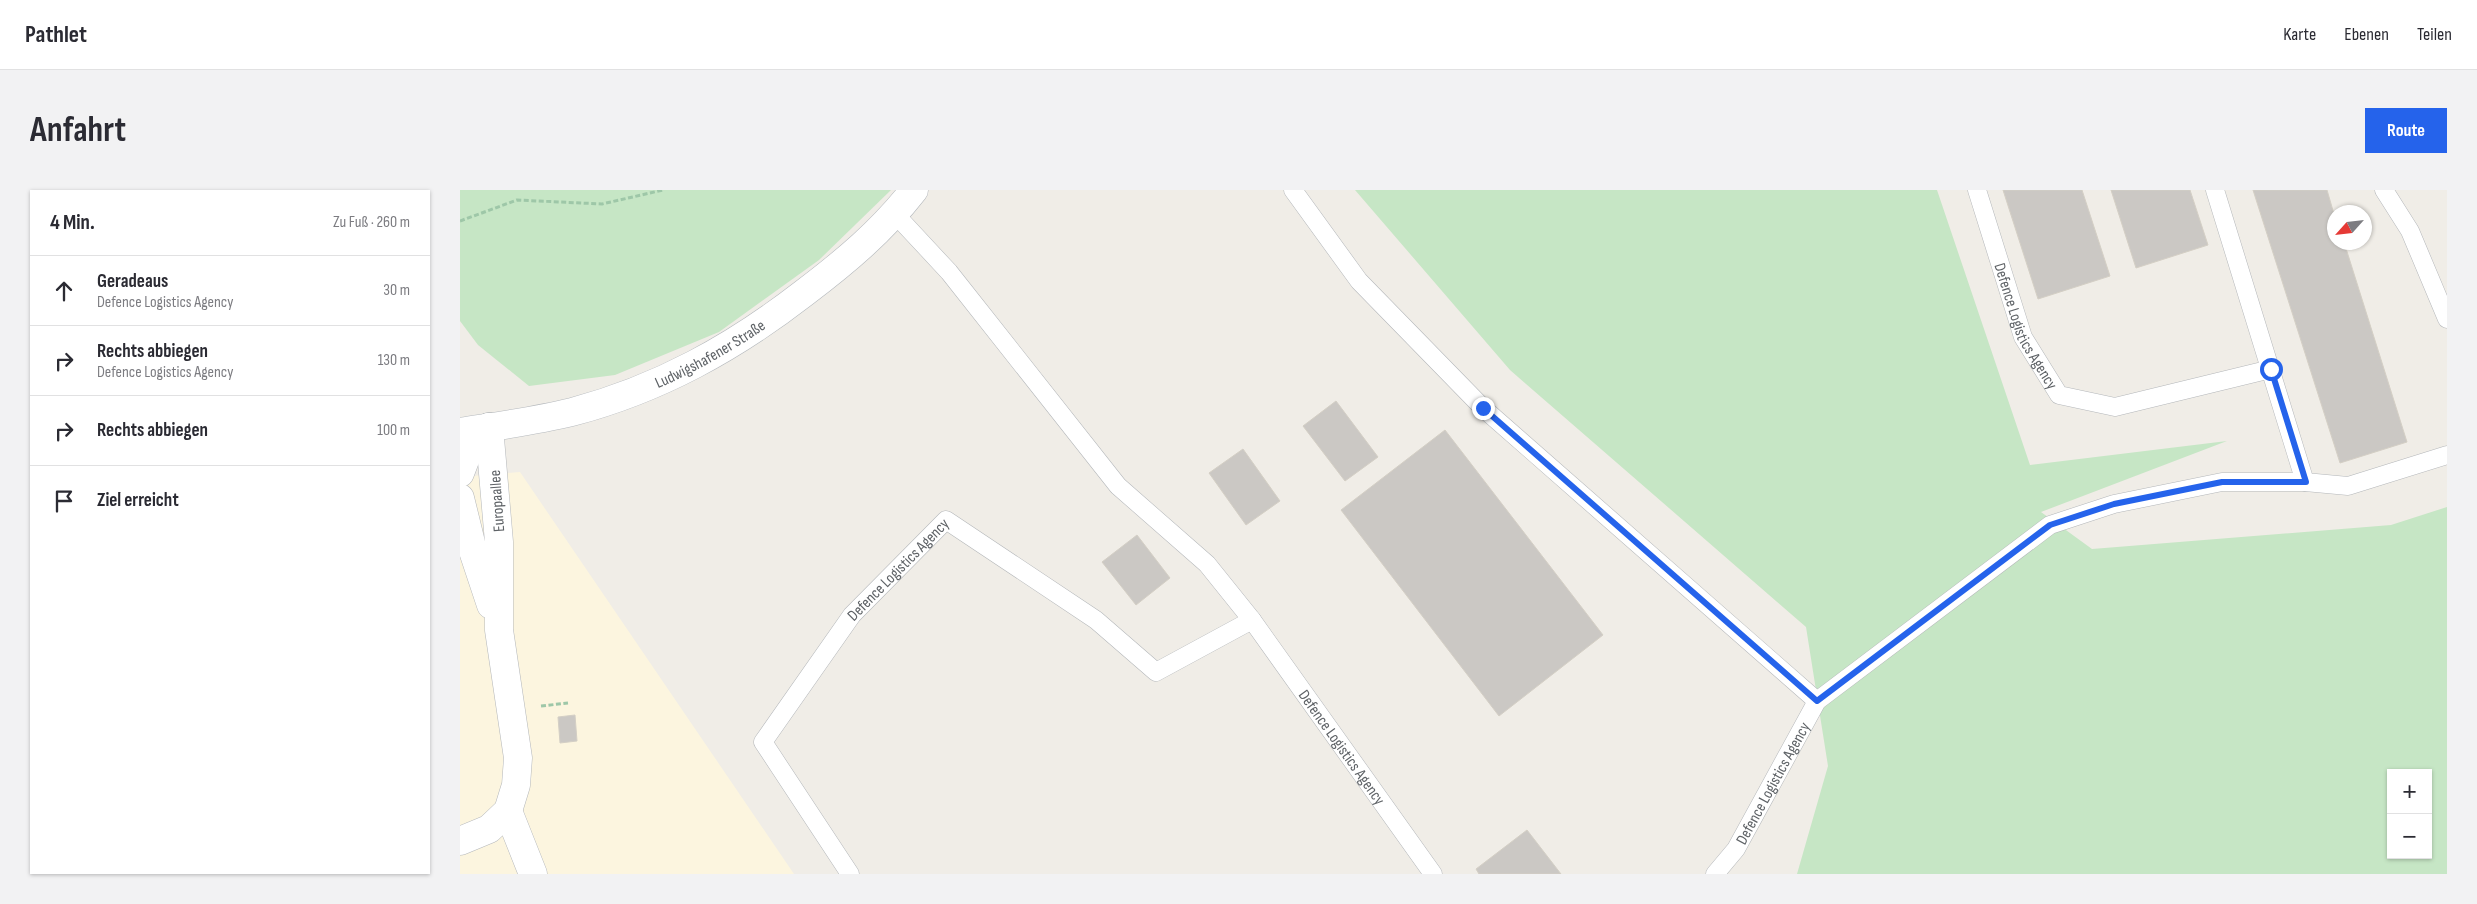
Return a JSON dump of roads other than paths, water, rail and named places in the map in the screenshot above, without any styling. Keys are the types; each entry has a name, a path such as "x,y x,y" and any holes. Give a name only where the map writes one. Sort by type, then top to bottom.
{"street":[{"name":"Ludwigshafener Straße","path":"460,432 572,412 637,391 684,371 751,332 790,304 865,244 896,214 914,190"},
{"name":"Europaallee","path":"460,473 470,447 489,427"},
{"name":"Europaallee","path":"460,841 489,829 508,811 516,785 518,758 499,630 499,542 489,427"},
{"name":"Europaallee","path":"460,498 464,528 499,630"},
{"path":"508,811 534,874"}],"lane":[{"path":"1293,190 1359,281 1483,408 1817,701"},
{"name":"Defence Logistics Agency","path":"1978,190 2023,337 2059,395 2115,407 2271,369"},
{"path":"2215,190 2306,482"},
{"path":"2384,190 2410,231 2447,319"},
{"name":"Defence Logistics Agency","path":"896,214 949,272 1118,486 1207,564 1252,620 1433,874"},
{"name":"Defence Logistics Agency","path":"1715,874 1736,849 1817,701 2050,525 2114,504 2222,482 2306,482 2348,486 2447,455"},
{"name":"Defence Logistics Agency","path":"850,874 762,742 852,615 946,520 1096,620 1156,672 1252,620"}]}
